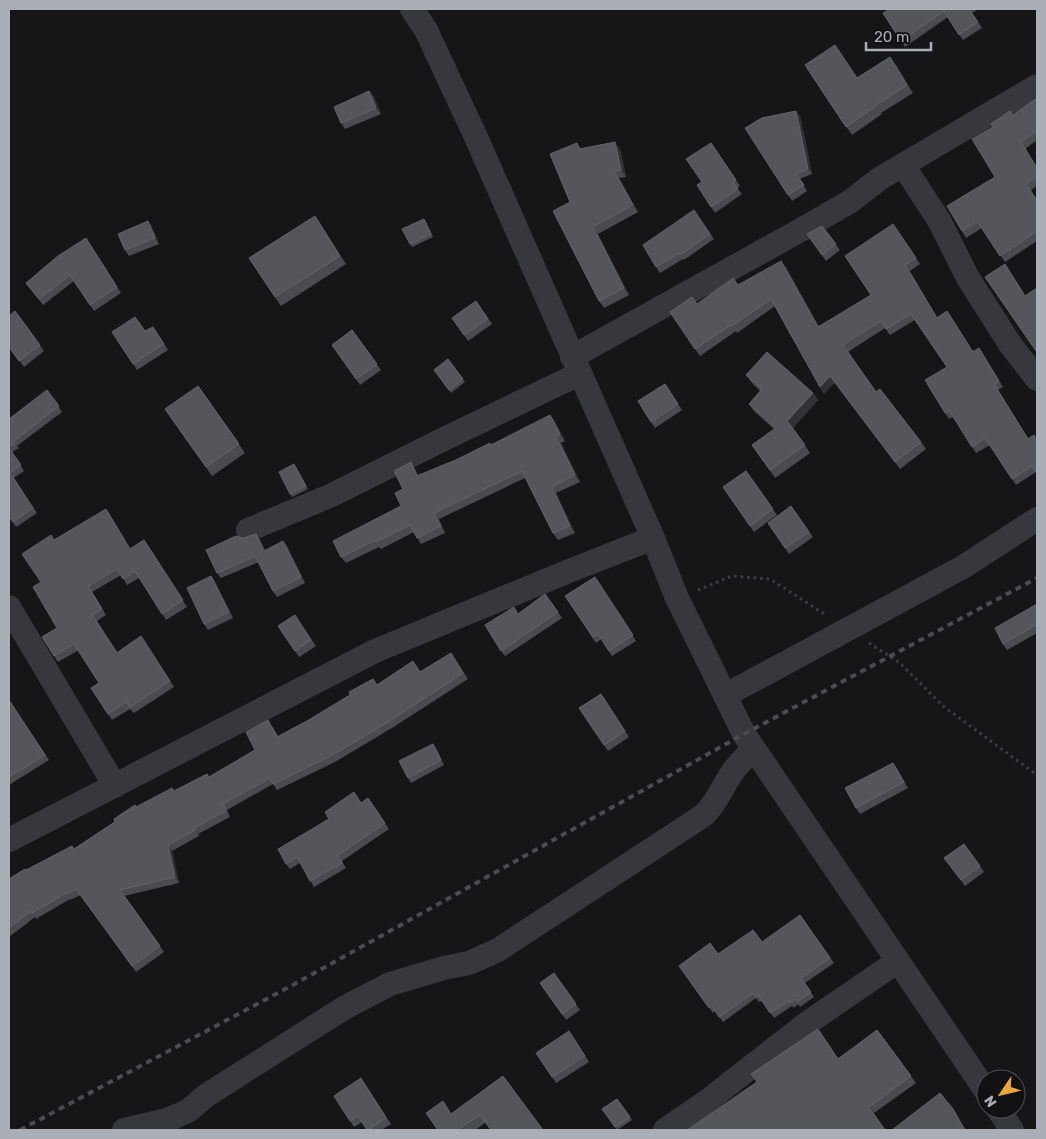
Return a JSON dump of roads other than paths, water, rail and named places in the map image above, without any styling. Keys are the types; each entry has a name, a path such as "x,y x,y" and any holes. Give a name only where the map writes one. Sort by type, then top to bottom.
{"street":[{"path":"412,9 426,30 471,127 653,538 677,598 744,734 976,1076"},
{"path":"248,530 332,495 446,438 576,366 850,200 879,179 1037,86"},
{"path":"903,166 940,222 968,278 1010,344 1037,379"},
{"path":"726,695 963,567 1037,519"},
{"path":"9,840 375,651 653,538"},
{"path":"9,607 115,786"},
{"path":"124,1130 167,1120 188,1111 207,1095 344,1008 390,984 444,968 469,963 498,950 704,815 720,796 734,771 754,749"},
{"path":"665,1130 706,1102 806,1024 898,961"},
{"path":"1005,1119 1012,1130"}],"railway":[{"path":"20,1130 291,986 744,734 1037,578"}]}
